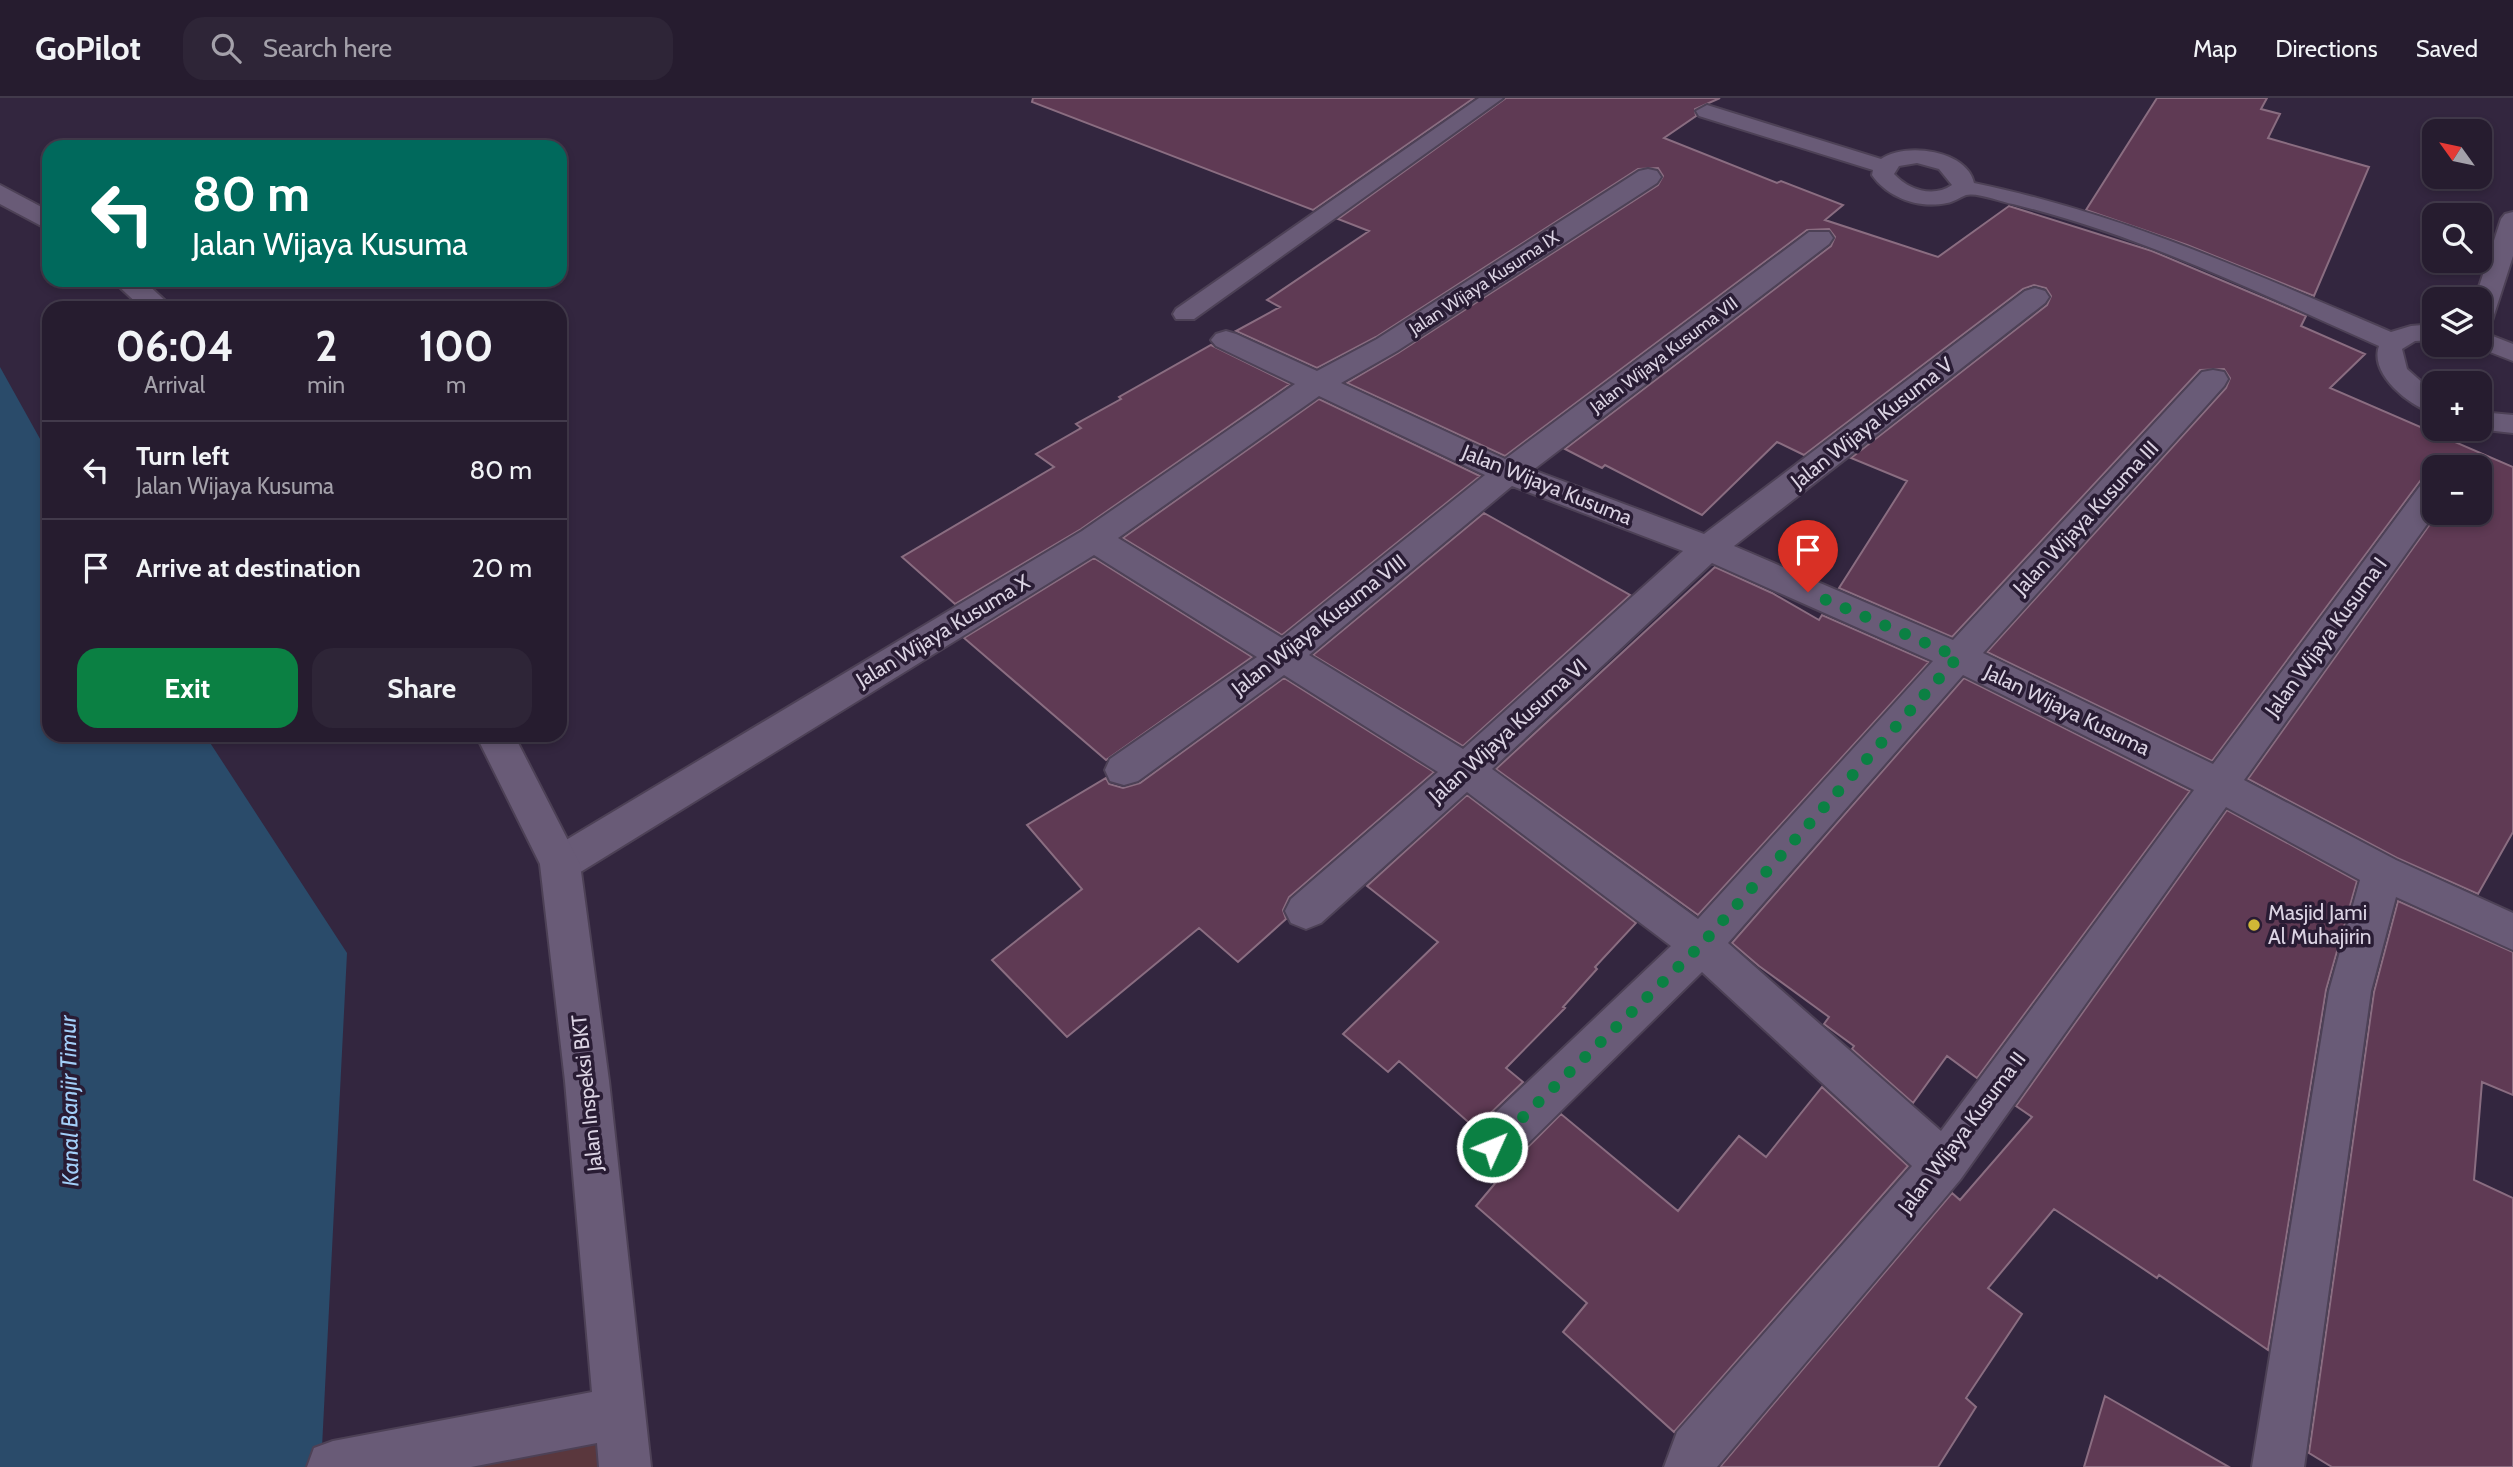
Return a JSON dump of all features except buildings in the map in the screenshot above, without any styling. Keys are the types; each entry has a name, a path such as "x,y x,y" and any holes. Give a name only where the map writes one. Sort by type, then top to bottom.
{"street":[{"name":"Jalan Wijaya Kusuma IX","path":"1317,384 1387,345 1648,177"},
{"path":"0,193 42,218"},
{"name":"Jalan Wijaya Kusuma VII","path":"1508,473 1819,238"},
{"path":"136,287 151,301"},
{"name":"Jalan Wijaya Kusuma V","path":"1708,548 2035,297"},
{"name":"Jalan Wijaya Kusuma","path":"1226,341 1508,473 1708,548 1958,657 2217,784 2382,872 2513,932"},
{"name":"Jalan Wijaya Kusuma III","path":"1492,1147 1701,945 1958,657 2213,379"},
{"name":"Jalan Wijaya Kusuma X","path":"561,864 1094,539 1317,384"},
{"name":"Jalan Wijaya Kusuma VIII","path":"1124,770 1283,657 1508,473"},
{"name":"Jalan Wijaya Kusuma I","path":"2217,784 2422,506"},
{"path":"1094,539 1466,770 1701,945 1944,1164"},
{"name":"Jalan Wijaya Kusuma VI","path":"1306,911 1466,770 1708,548"},
{"name":"Jalan Inspeksi BKT","path":"499,742 561,864 587,1081 625,1467"},
{"name":"Jalan Wijaya Kusuma II","path":"1690,1467 1696,1451 1944,1164 2217,784"},
{"path":"2278,1467 2350,991 2382,872"},
{"path":"332,1467 618,1413"}],"lane":[{"path":"1185,314 1493,98"},
{"path":"1707,111 1885,167"},
{"path":"1963,187 1963,179 1957,171 1933,159 1902,157 1891,161 1883,174 1889,183 1914,196 1945,198 1963,187 2005,195 2134,236 2394,343"},
{"path":"2491,287 2513,219"},
{"path":"2422,333 2406,335 2394,343 2388,354 2390,367 2400,382 2422,397"},
{"path":"2492,344 2513,353"},
{"path":"2492,422 2513,424"}],"shaded area":[{"path":"618,1413 625,1467 333,1467"}],"water":[{"name":"Kanal Banjir Timur","path":"0,367 42,442 42,742 210,742 347,953 321,1467 0,1467"}],"place":[{"name":"Masjid Jami Al Muhajirin","path":"2254,925"}],"route":[{"path":"1492,1147 1701,945 1958,657 1808,592"}]}
